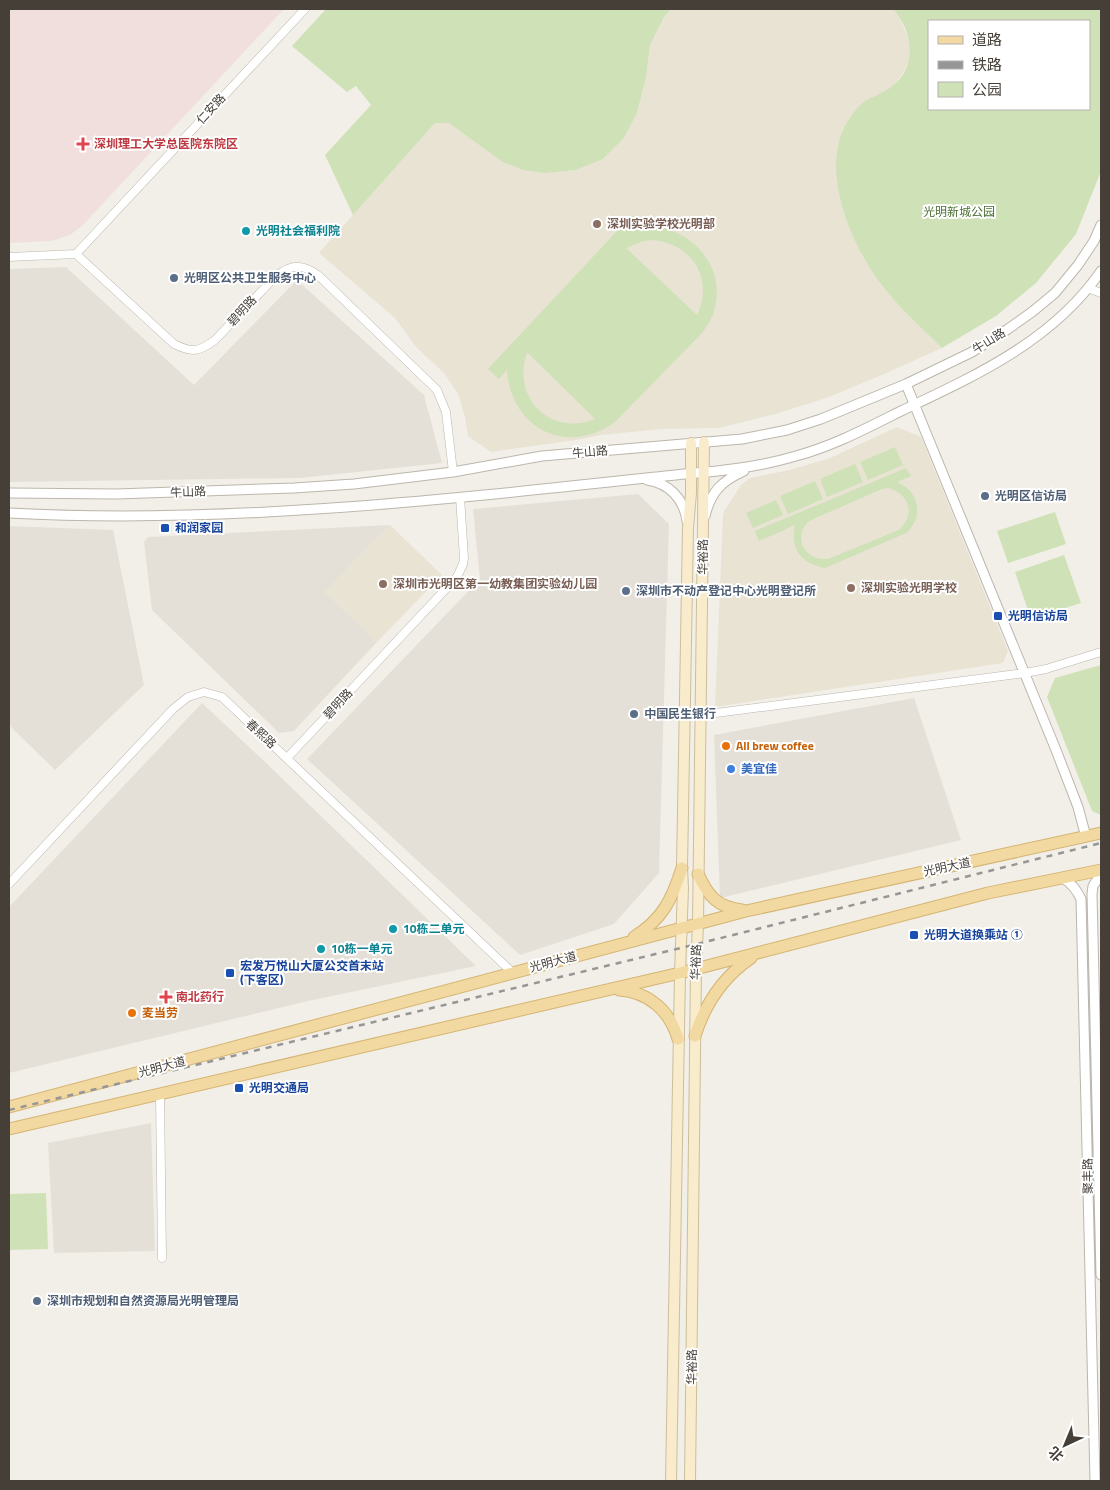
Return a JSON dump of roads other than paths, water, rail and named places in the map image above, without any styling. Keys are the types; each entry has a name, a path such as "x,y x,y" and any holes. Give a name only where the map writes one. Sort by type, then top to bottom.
{"main road":[{"name":"华裕路","path":"690,1481 704,442"},
{"name":"华裕路","path":"671,1481 688,528 692,474 691,443"},
{"name":"光明大道","path":"9,1105 23,1103 746,911 1101,833"},
{"path":"621,944 642,932 657,919 667,906 674,892 682,868"},
{"name":"光明大道","path":"9,1129 680,973 988,893 1101,870"},
{"path":"698,874 714,900 723,906 746,911"},
{"path":"695,1036 703,1014 718,988 739,967 758,953"},
{"path":"608,990 625,990 650,999 668,1016 678,1039"},
{"path":"9,1136 26,1125"}],"street":[{"name":"仁安路","path":"76,254 305,9"},
{"name":"牛山路","path":"9,493 116,494 354,484 453,472 542,456 742,440 787,430 821,419 906,384 972,352 1032,312 1055,293 1078,265 1101,225"},
{"path":"9,257 76,254"},
{"name":"碧明路","path":"76,254 174,344 192,351 206,347 215,340 284,270 302,267 310,270 326,283 437,390 446,412 453,472"},
{"name":"牛山路","path":"9,513 111,515 262,512 460,497 704,473 758,465 816,450 845,438 999,362 1025,346 1051,326 1077,302 1101,271"},
{"path":"1088,288 1101,293"},
{"path":"906,384 1025,673 1078,807 1086,837"},
{"path":"703,528 709,503 717,488 733,476 758,465"},
{"path":"637,479 658,483 666,486 673,492 684,508 688,528"},
{"name":"碧明路","path":"287,758 461,570 464,558 460,497"},
{"path":"701,715 1025,673 1046,669 1101,652"},
{"name":"春熙路","path":"9,884 173,709 188,697 204,692 222,697 513,973"},
{"name":"聚丰路","path":"1101,874 1093,886 1092,894 1101,1275"},
{"name":"聚丰路","path":"1063,878 1072,884 1081,899 1095,1481"},
{"path":"160,1094 162,1258"}],"railway":[{"path":"9,1110 693,945 1101,843"}],"place":[{"name":"深圳理工大学总医院东院区","path":"83,144"},
{"name":"深圳实验学校光明部","path":"597,224"},
{"name":"光明社会福利院","path":"246,231"},
{"name":"光明区公共卫生服务中心","path":"174,278"},
{"name":"光明区信访局","path":"985,496"},
{"name":"和润家园","path":"165,528"},
{"name":"深圳市光明区第一幼教集团实验幼儿园","path":"383,584"},
{"name":"深圳实验光明学校","path":"851,588"},
{"name":"深圳市不动产登记中心光明登记所","path":"626,591"},
{"name":"光明信访局","path":"998,616"},
{"name":"中国民生银行","path":"634,714"},
{"name":"All brew coffee","path":"726,746"},
{"name":"美宜佳","path":"731,769"},
{"name":"10栋二单元","path":"393,929"},
{"name":"光明大道换乘站 ①","path":"914,935"},
{"name":"10栋一单元","path":"321,949"},
{"name":"宏发万悦山大厦公交首末站 (下客区)","path":"230,973"},
{"name":"南北药行","path":"166,997"},
{"name":"麦当劳","path":"132,1013"},
{"name":"光明交通局","path":"239,1088"},
{"name":"深圳市规划和自然资源局光明管理局","path":"37,1301"}],"park label":[{"name":"光明新城公园","path":"959,212"}]}
